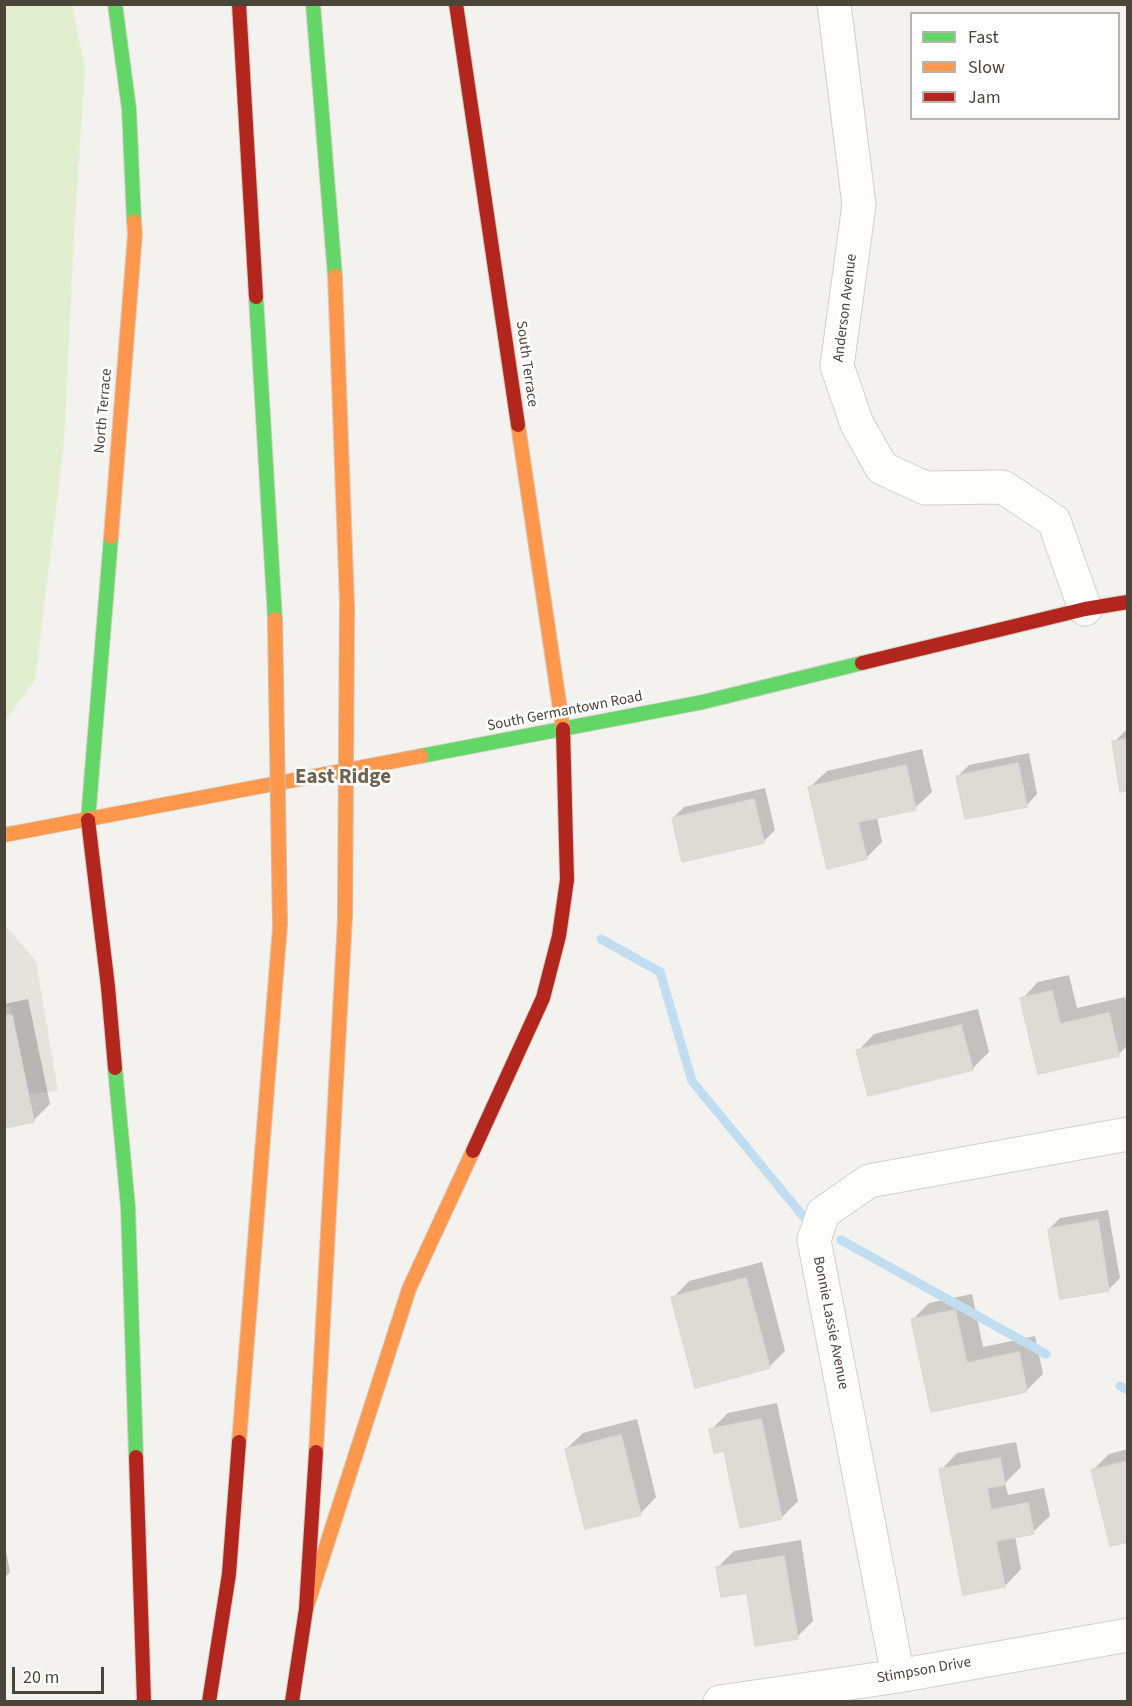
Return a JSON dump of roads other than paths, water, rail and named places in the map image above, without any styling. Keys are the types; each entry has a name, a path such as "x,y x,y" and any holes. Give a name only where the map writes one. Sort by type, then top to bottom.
{"main road":[{"name":"North Terrace","path":"115,4 129,109 135,234 88,820 108,987 128,1207 144,1701"},
{"path":"210,1701 229,1574 280,926 275,618 239,4"},
{"path":"292,1701 306,1609 345,918 347,604 335,279 313,4"},
{"name":"South Terrace","path":"306,1609 409,1289 543,998 559,936 567,880 563,729 456,4"},
{"name":"South Germantown Road","path":"4,836 703,702 1085,609 1128,602"}],"street":[{"name":"Anderson Avenue","path":"834,4 859,205 837,366 857,424 882,468 925,488 1003,487 1053,521 1085,609"},
{"name":"Bonnie Lassie Avenue","path":"898,1676 814,1240 823,1213 869,1181 1128,1134"},
{"name":"Stimpson Drive","path":"720,1701 898,1676 1128,1635"}],"waterway":[{"path":"601,939 660,972 692,1081 807,1221"},
{"path":"841,1240 1046,1354"},
{"path":"1120,1386 1128,1390"}],"district":[{"name":"East Ridge","path":"343,778"}]}
